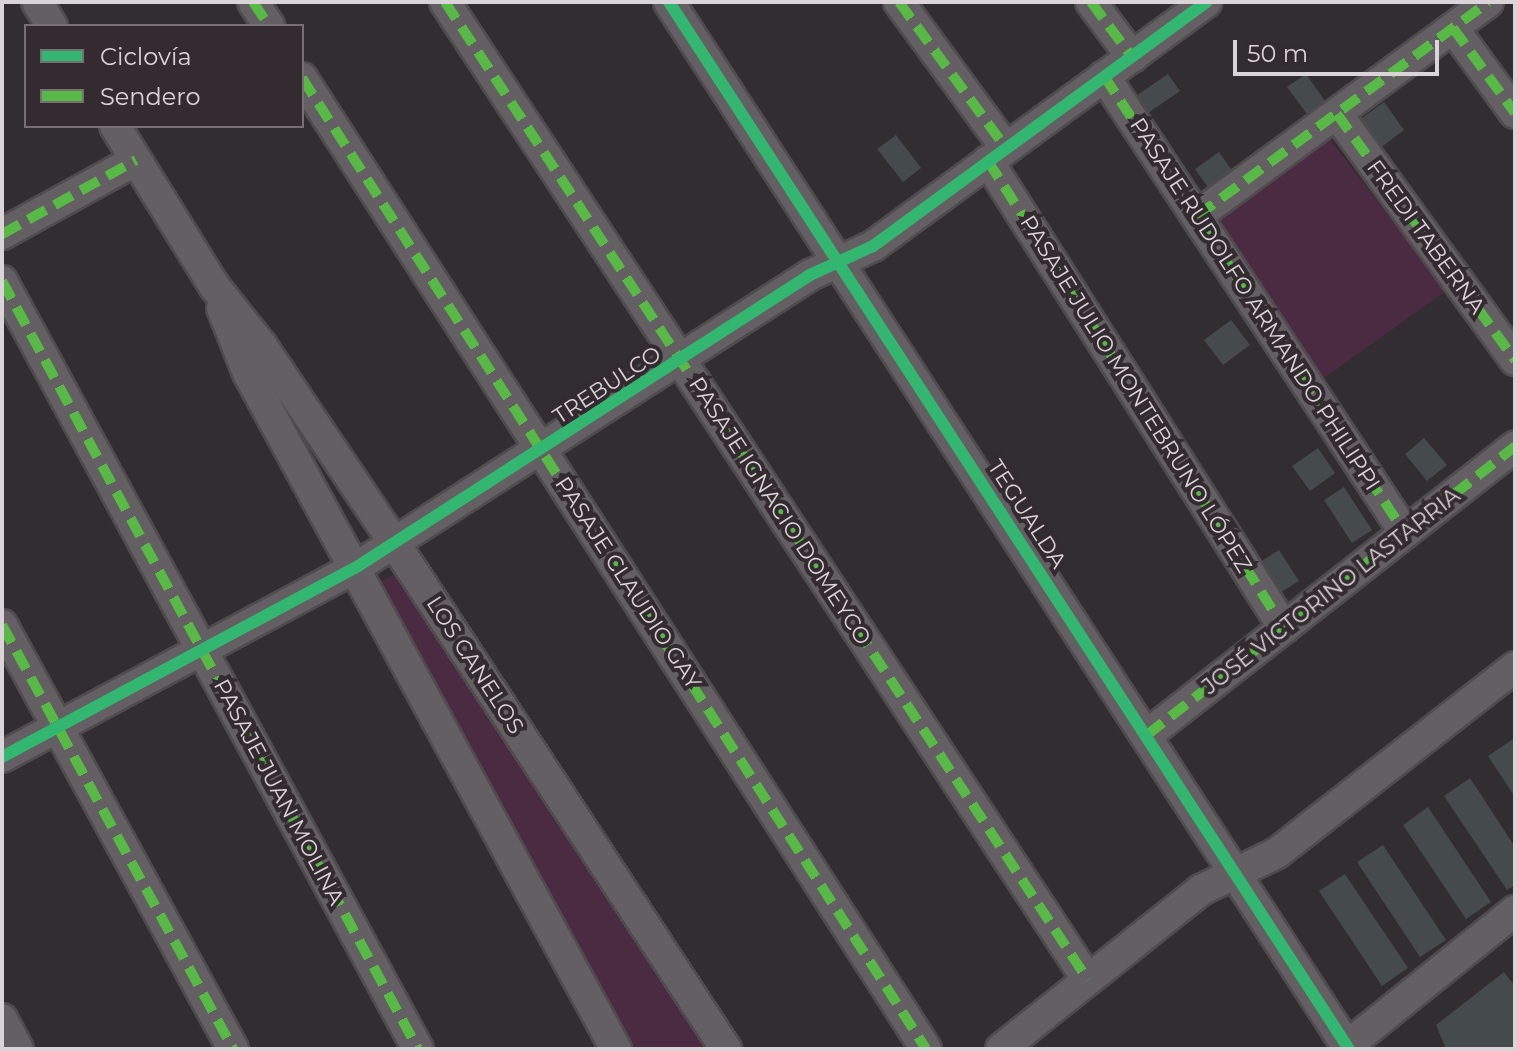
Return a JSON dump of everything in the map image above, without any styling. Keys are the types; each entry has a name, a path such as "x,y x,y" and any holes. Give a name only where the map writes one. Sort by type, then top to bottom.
{"street":[{"path":"37,2 51,24"},
{"path":"253,2 268,24"},
{"name":"PASAJE IGNACIO DOMEYCO","path":"445,2 1088,980"},
{"name":"TEGUALDA","path":"669,2 840,261 1348,1048"},
{"name":"PASAJE JULIO MONTEBRUNO LÓPEZ","path":"899,2 997,155 1284,628"},
{"path":"1091,2 1132,57"},
{"name":"TREBULCO","path":"2,757 355,568 840,261 873,246 1206,2"},
{"path":"1197,216 1488,2"},
{"path":"1453,28 1515,113"},
{"name":"PASAJE RUDOLFO ARMANDO PHILIPPI","path":"1104,76 1405,533"},
{"name":"PASAJE CLAUDIO GAY","path":"304,81 544,450 926,1049"},
{"name":"FREDI TABERNA","path":"1337,114 1515,360"},
{"name":"LOS CANELOS","path":"116,128 215,287 262,346 395,544 726,1049"},
{"path":"2,234 136,160"},
{"name":"PASAJE JUAN MOLINA","path":"2,281 418,1049"},
{"name":"LOS CANELOS","path":"215,287 248,373 616,1049"},
{"name":"JOSÉ VICTORINO LASTARRIA","path":"1147,735 1515,446"},
{"path":"2,625 233,1049"},
{"path":"1001,1049 1201,890 1277,853 1515,667"},
{"path":"1348,1048 1515,911"},
{"path":"2,1019 18,1049"}],"shaded area":[{"path":"1325,133 1446,291 1317,383 1211,219"},
{"path":"399,572 713,1049 629,1049 378,583"}],"building":[{"path":"1168,74 1180,91 1145,115 1133,98"},
{"path":"1306,74 1325,101 1307,114 1287,87"},
{"path":"1384,102 1404,130 1379,149 1358,121"},
{"path":"896,135 921,168 903,182 877,149"},
{"path":"1219,152 1236,176 1212,193 1195,169"},
{"path":"1231,320 1250,345 1223,365 1204,340"},
{"path":"1424,438 1447,465 1427,481 1405,454"},
{"path":"1318,448 1335,473 1310,491 1292,466"},
{"path":"1344,487 1372,530 1352,543 1324,500"},
{"path":"1279,550 1299,581 1275,596 1255,565"},
{"path":"1513,739 1515,742 1515,797 1488,756"},
{"path":"1470,778 1515,847 1515,885 1507,890 1444,796"},
{"path":"1428,807 1491,902 1466,919 1403,825"},
{"path":"1383,845 1446,940 1420,957 1357,862"},
{"path":"1345,874 1408,968 1382,986 1319,891"},
{"path":"1504,972 1515,986 1515,1049 1446,1049 1436,1025"}],"marked path":[{"path":"253,2 268,24"},
{"path":"445,2 1088,980"},
{"path":"899,2 1006,148"},
{"path":"1091,2 1132,57"},
{"path":"1197,216 1488,2"},
{"path":"1453,28 1515,113"},
{"path":"1104,76 1405,533"},
{"path":"304,81 926,1049"},
{"path":"1337,114 1515,360"},
{"path":"2,234 136,160"},
{"path":"988,161 1284,628"},
{"path":"2,281 418,1049"},
{"path":"1147,735 1515,446"},
{"path":"2,625 233,1049"}],"cycle path":[{"path":"669,2 1349,1049"},
{"path":"2,757 355,568 810,275 873,246 1206,2"}]}
